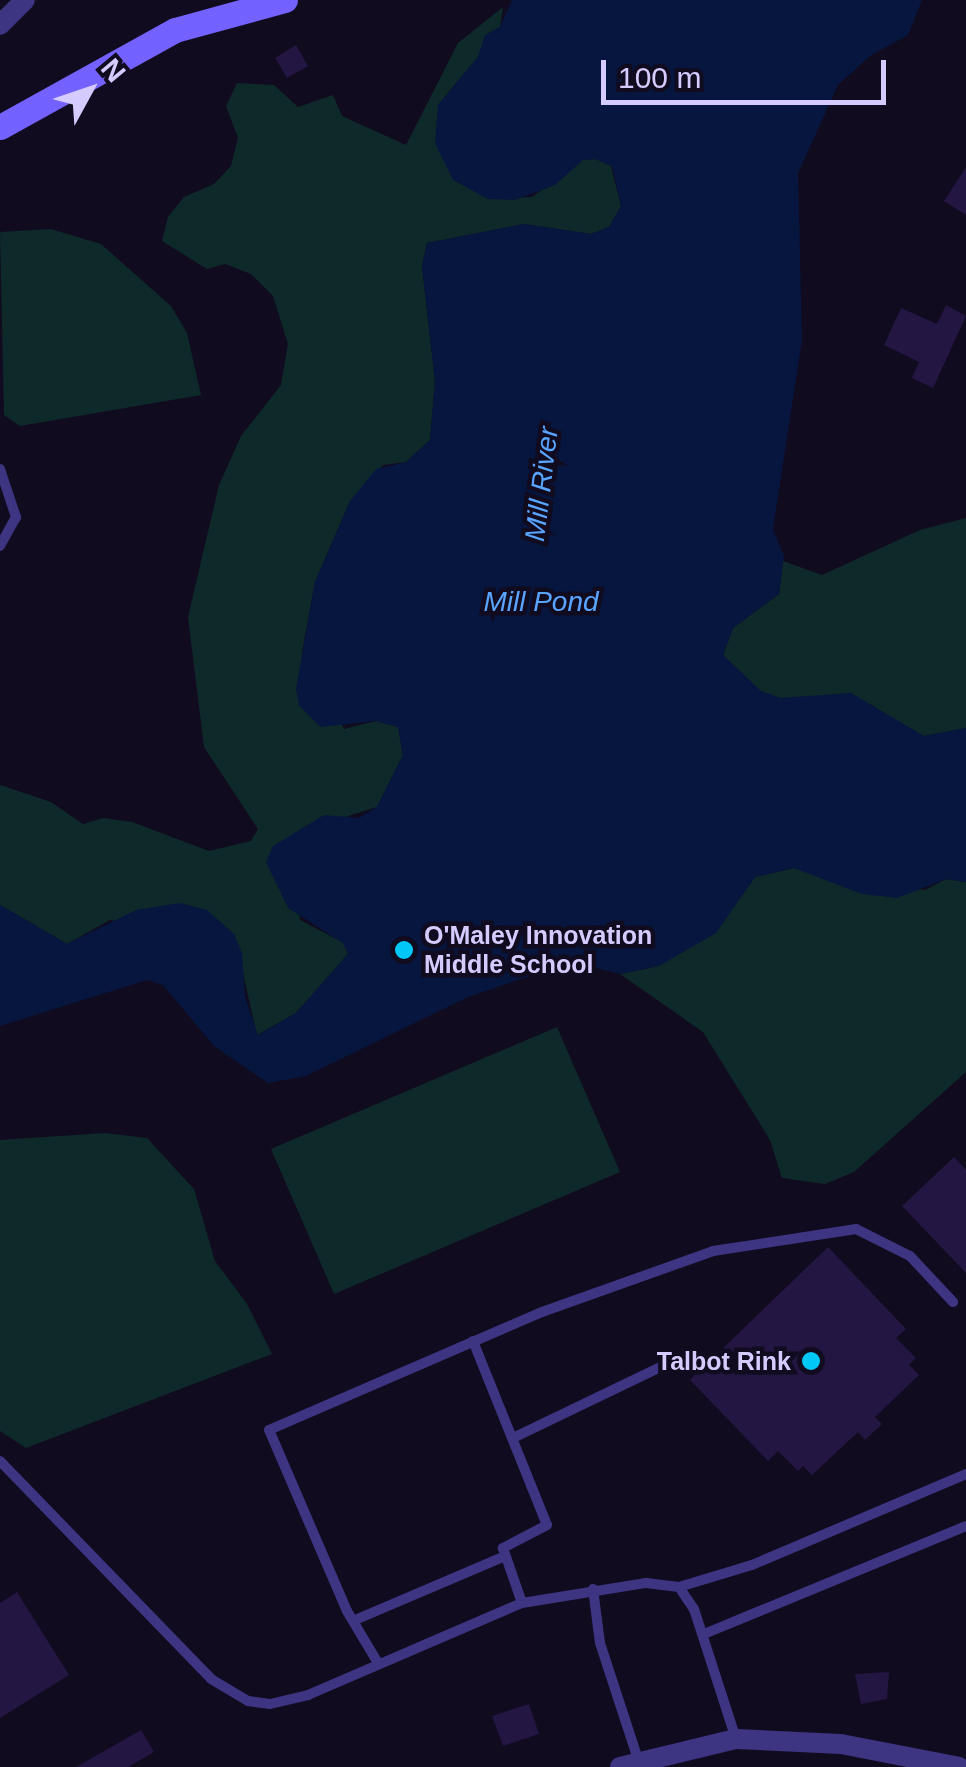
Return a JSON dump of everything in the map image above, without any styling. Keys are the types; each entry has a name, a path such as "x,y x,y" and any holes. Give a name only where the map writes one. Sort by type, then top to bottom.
{"main road":[{"path":"0,127 175,30 284,0"}],"street":[{"path":"0,25 24,0"},
{"path":"630,1764 736,1738 841,1744 921,1764 959,1767"}],"lane":[{"path":"0,469 16,517 0,546"},
{"path":"378,1662 269,1430 473,1341 655,1268 713,1251 856,1229 910,1256 953,1302"},
{"path":"473,1341 515,1438 546,1526 504,1548 522,1603"},
{"path":"515,1438 681,1357"},
{"path":"0,1461 211,1679 239,1698 259,1704 286,1702 522,1603 593,1590 680,1587 752,1565 966,1474"},
{"path":"704,1634 966,1526"},
{"path":"355,1620 505,1556"},
{"path":"680,1587 704,1634 736,1738"},
{"path":"593,1590 600,1643 630,1764"}],"green space":[{"path":"503,7 500,27 486,35 478,57 438,105 488,199 532,197 583,160 596,159 611,166 621,206 609,227 591,234 524,224 427,243 422,266 435,381 430,440 406,462 383,465 350,501 315,582 302,652 344,729 376,721 398,727 403,755 377,807 297,832 300,920 344,943 348,954 296,1013 257,1035 234,934 110,920 67,944 0,905 0,785 51,802 83,824 103,818 132,822 209,851 251,841 258,829 204,747 188,617 219,485 241,436 281,385 288,344 273,296 251,274 225,264 207,269 162,241 168,217 184,197 214,184 231,166 238,138 226,106 237,83 274,85 298,107 333,95 342,116 406,145 458,43"},
{"path":"51,229 101,244 171,306 187,333 201,395 20,426 4,415 0,232"},
{"path":"966,518 966,728 924,736 893,724 873,705 780,698 761,692 723,655 733,628 779,594 783,561 822,575 920,530"},
{"path":"794,868 829,879 925,890 946,879 966,882 966,1072 854,1172 825,1184 782,1178 770,1140 703,1032 620,974 659,966 725,919 755,877"},
{"path":"557,1027 620,1172 334,1294 271,1149"},
{"path":"105,1133 147,1138 194,1189 215,1261 247,1304 272,1354 26,1448 0,1431 0,1140"}],"water":[{"name":"Mill Pond","path":"512,0 922,0 908,35 870,56 838,85 798,173 802,340 773,529 784,556 779,594 733,628 723,655 761,691 780,698 851,693 924,736 966,728 966,882 946,879 897,898 862,894 794,868 755,877 716,933 659,966 620,974 579,964 554,968 468,997 306,1076 268,1083 214,1046 163,985 147,980 0,1026 0,905 67,944 136,910 180,903 207,910 234,934 242,953 245,997 258,1035 296,1013 348,954 343,943 288,908 266,862 273,846 324,815 359,818 377,807 403,755 398,727 376,721 320,727 299,705 296,689 315,582 350,501 376,469 406,462 430,440 435,381 422,266 427,243 524,224 591,234 609,227 621,206 612,166 596,159 583,160 555,185 515,200 488,199 453,180 435,143 438,105 478,57 485,35 500,27"}],"building":[{"path":"296,45 308,66 287,78 275,58"},
{"path":"966,167 966,215 944,201"},
{"path":"946,305 966,316 933,388 912,378 919,362 884,345 901,308 937,324"},
{"path":"954,1157 966,1170 966,1273 902,1206"},
{"name":"Talbot Rink","path":"828,1247 906,1329 896,1338 916,1358 909,1365 919,1375 875,1417 882,1424 865,1440 858,1432 812,1475 803,1466 798,1471 778,1451 768,1461 690,1380"},
{"path":"17,1592 69,1675 0,1718 0,1603"},
{"path":"889,1672 887,1699 861,1704 855,1674"},
{"path":"529,1704 539,1734 503,1746 492,1716"},
{"path":"141,1730 154,1752 128,1767 76,1767"}],"place":[{"name":"O'Maley Innovation Middle School","path":"404,950"},
{"name":"Talbot Rink","path":"811,1361"}],"water label":[{"name":"Mill River","path":"542,484"}]}
